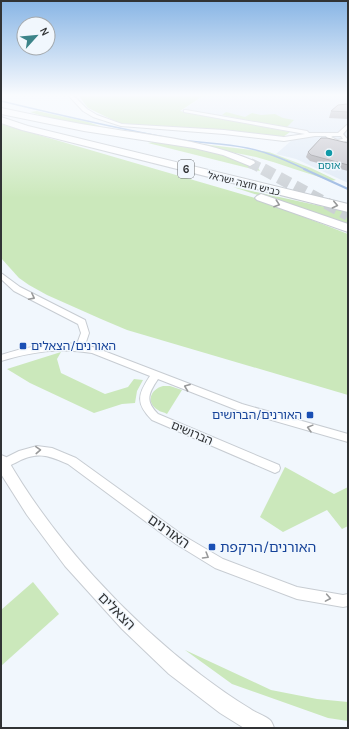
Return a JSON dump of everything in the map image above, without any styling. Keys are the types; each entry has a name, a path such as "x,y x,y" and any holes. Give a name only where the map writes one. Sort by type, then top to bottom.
{"highway":[{"path":"31,130 108,154 243,192 348,228"},
{"name":"כביש חוצה ישראל","path":"33,130 348,208"},
{"name":"כביש חוצה ישראל","path":"66,130 308,190 348,198"},
{"path":"98,130 194,144 250,162"}],"street":[{"path":"195,130 284,139 315,134"},
{"path":"293,130 329,136 340,134 344,130"},
{"path":"340,134 347,139"},
{"path":"329,136 332,140 340,141 347,139"},
{"path":"1,275 17,289 82,322 85,333 80,347"},
{"path":"1,358 48,347 67,345 80,347 93,350 240,407 348,438"},
{"name":"הברושים","path":"156,375 144,392 146,409 155,417 274,468"},
{"name":"האורנים","path":"2,463 30,451 43,450 54,453 72,461 180,540 219,564 297,593 343,601 348,600"},
{"name":"הצאלים","path":"2,463 35,514 63,552 92,586 121,616 159,653 197,685 250,721 264,728"}],"shaded area":[{"path":"279,130 348,130 348,183 296,159 276,154 299,134"}],"green space":[{"path":"1,130 22,130 255,198 348,234 348,395 127,330 47,295 29,285 19,278 1,258"},
{"path":"95,130 111,130 126,135 269,152 311,168 336,180 331,181 256,157 115,135"},
{"path":"201,130 280,130 290,132 283,137"},
{"path":"153,142 192,147 213,152 258,168 260,171 148,143"},
{"path":"233,187 348,212 348,224"},
{"path":"61,352 57,359 61,373 105,394 128,387 134,379 143,380 137,391 135,403 122,404 94,413 30,383 7,369"},
{"path":"163,386 170,386 182,390 167,414 154,407 151,400 151,396 155,390"},
{"path":"285,467 334,494 348,487 348,526 342,529 327,510 283,532 260,517"},
{"path":"33,582 59,614 1,666 1,610"},
{"path":"185,650 271,690 317,699 348,702 348,721 328,718 232,684"}],"building":[{"name":"אוסם","path":"321,138 348,143 348,165 311,155 308,152"}],"waterway":[{"path":"131,130 174,139 238,146 277,157 307,170"},
{"path":"304,169 348,189"}],"tunnel":[{"path":"250,163 264,169"},
{"path":"264,169 348,215"}],"place":[{"name":"אוסם","path":"329,153"},
{"name":"האורנים/הצאלים","path":"23,346"},
{"name":"האורנים/הברושים","path":"310,415"},
{"name":"האורנים/הרקפת","path":"212,547"}]}
